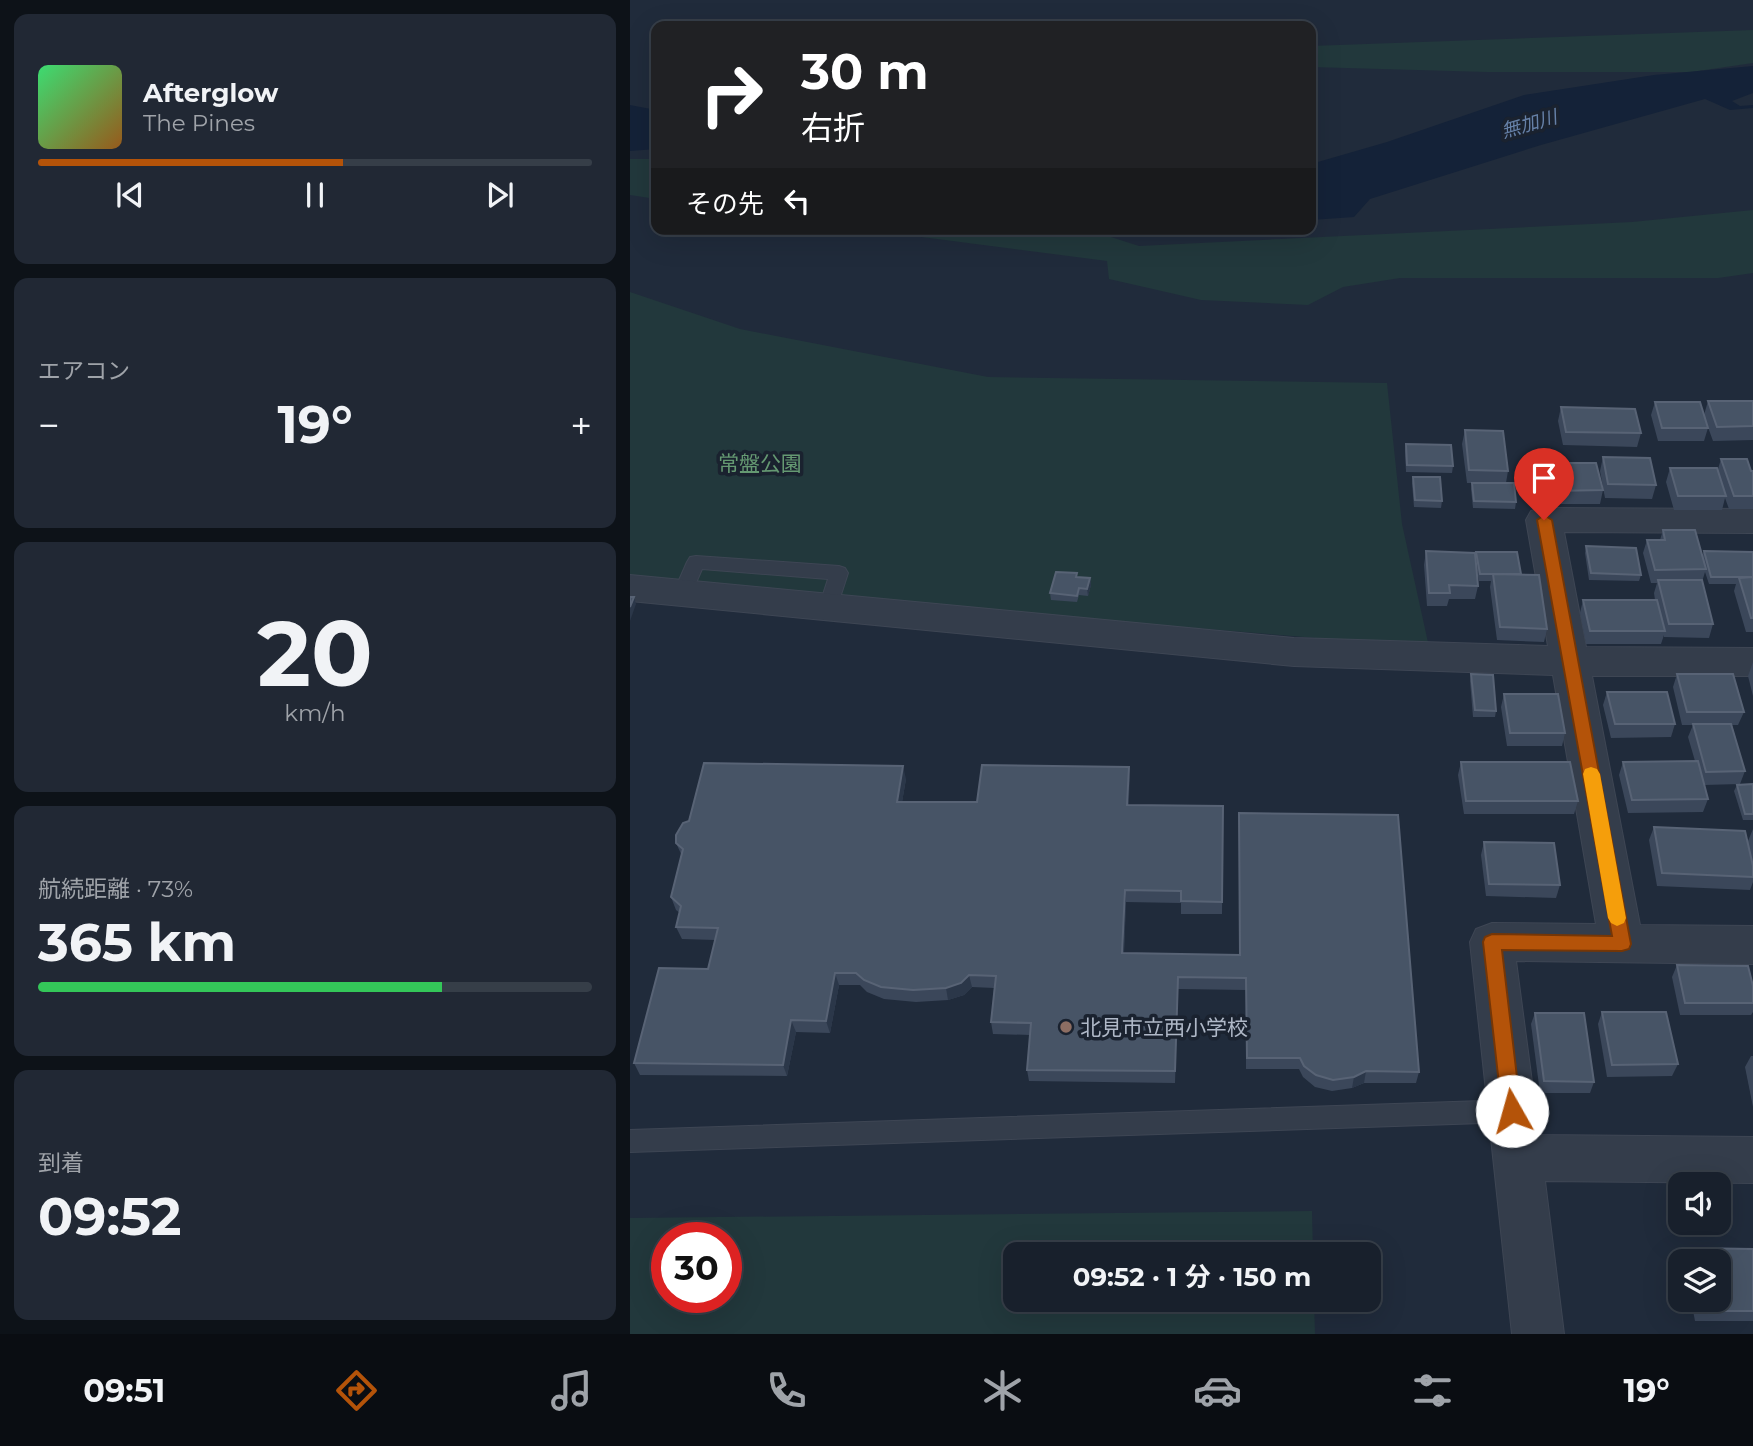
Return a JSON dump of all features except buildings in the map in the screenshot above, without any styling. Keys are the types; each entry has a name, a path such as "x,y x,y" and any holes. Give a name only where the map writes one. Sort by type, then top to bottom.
{"street":[{"path":"1622,944 1544,520 1753,521"},
{"path":"630,588 1294,652 1571,661 1753,662"},
{"path":"1538,1334 1492,942 1753,945"},
{"path":"1518,1157 1753,1160"}],"lane":[{"path":"630,1141 1512,1111"}],"green space":[{"path":"1753,30 1753,63 1691,72 1487,72 1316,67 1316,46"},
{"path":"630,159 651,159 651,198 630,195"},
{"path":"1753,210 1753,273 1718,278 1400,278 1343,287 1308,305 1201,300 1109,279 1107,261 906,235 1105,235 1139,246 1632,222"},
{"name":"常盤公園","path":"630,292 740,329 988,377 1387,383 1402,524 1429,647 858,601 630,576"},
{"path":"1312,1211 1313,1242 1003,1242 1003,1312 1314,1312 1315,1334 630,1334 630,1218"}],"water":[{"name":"無加川","path":"1753,66 1753,93 1732,101 1740,106 1753,105 1753,108 1730,110 1705,99 1541,145 1370,199 1354,217 1316,220 1316,163 1387,142 1524,95 1654,75"},
{"path":"630,105 651,109 651,149 630,151"}],"slow traffic":[{"path":"1591,774 1617,918"}],"place":[{"name":"北見市立西小学校","path":"1066,1027"}],"route":[{"path":"1512,1111 1492,942 1622,944 1544,520"}]}
